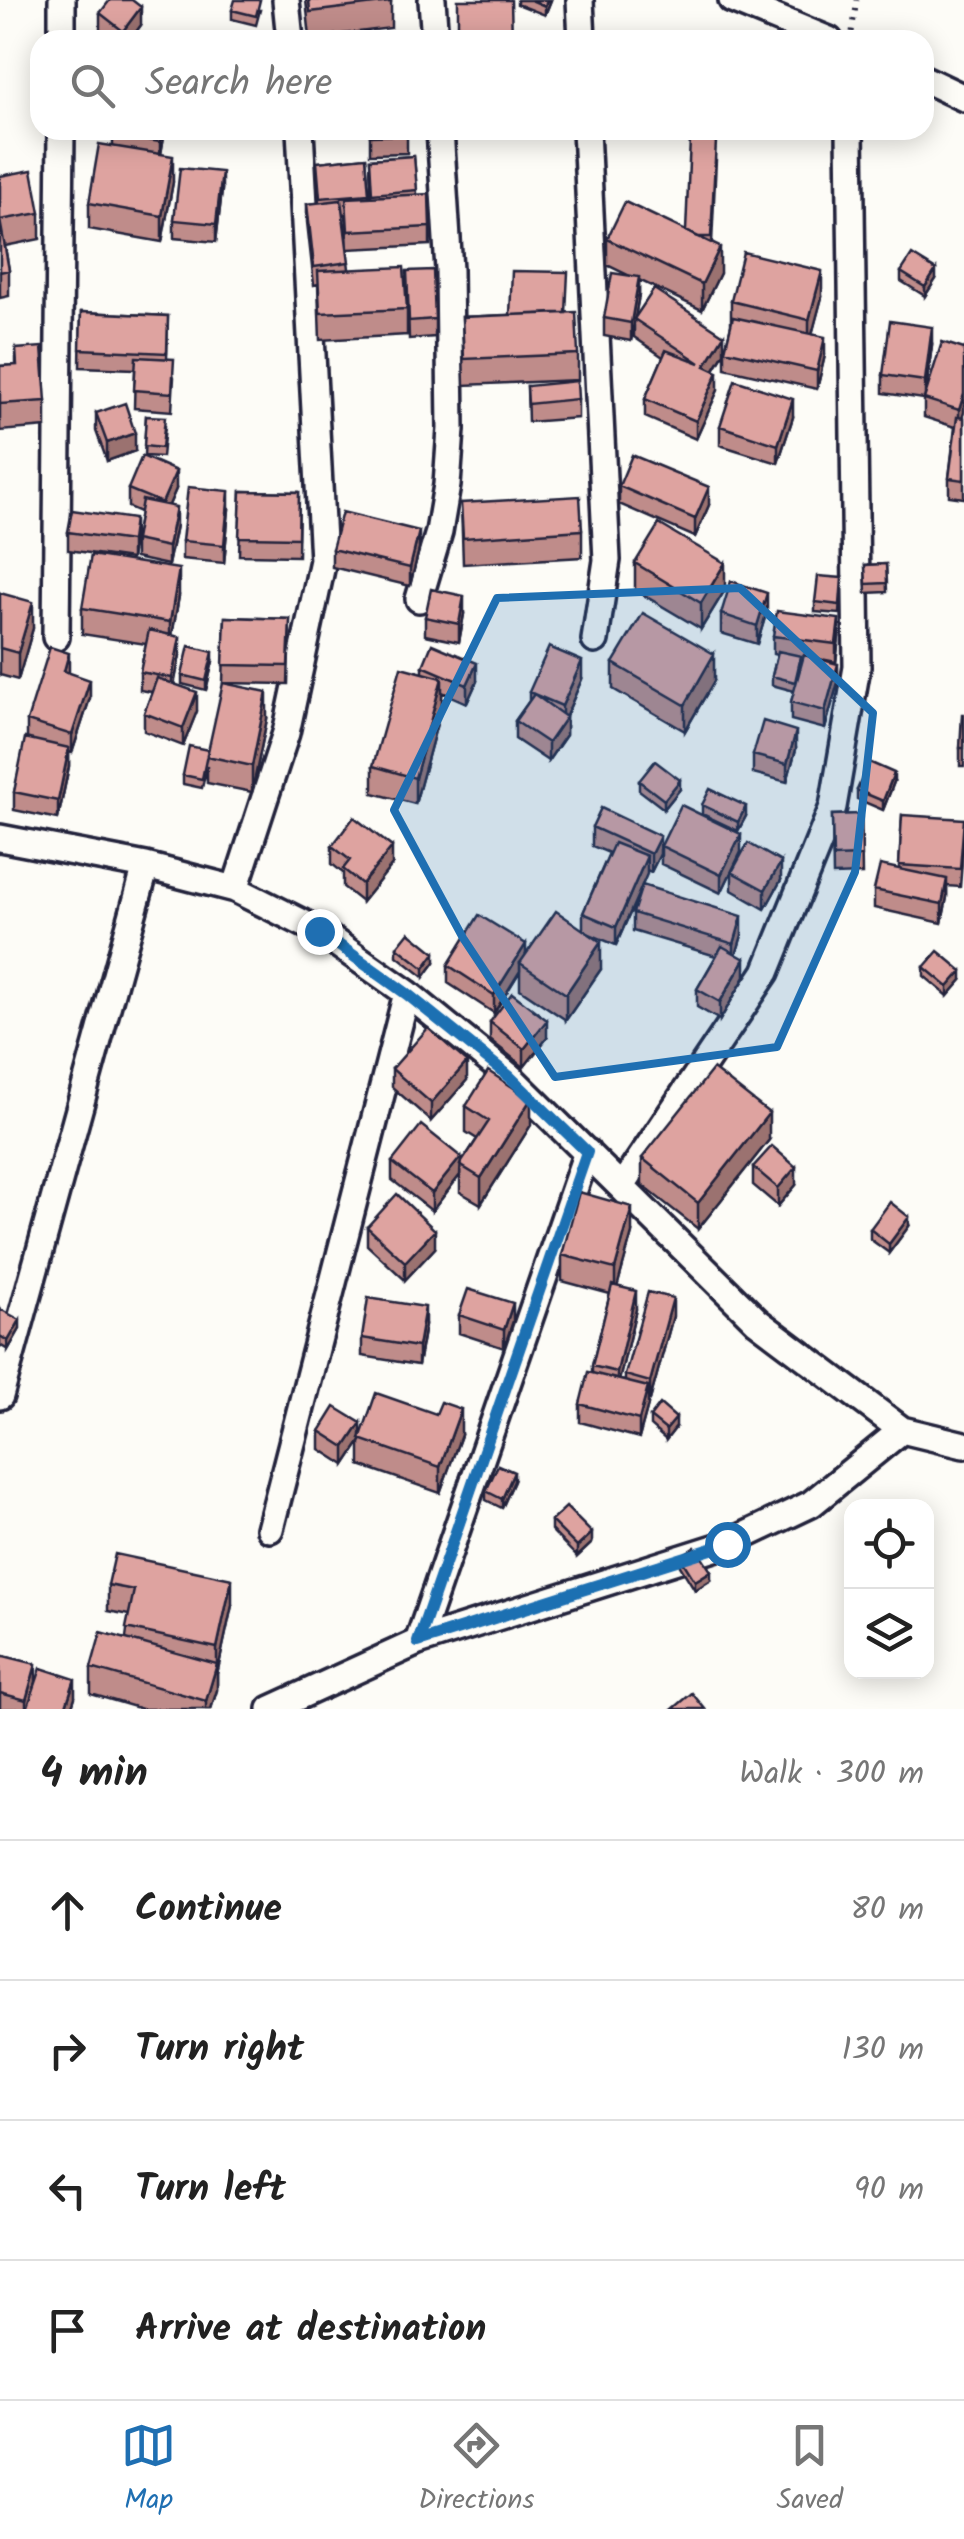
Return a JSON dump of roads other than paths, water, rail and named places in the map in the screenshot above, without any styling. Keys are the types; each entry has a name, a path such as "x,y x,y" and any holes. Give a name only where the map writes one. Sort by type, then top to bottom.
{"street":[{"path":"62,0 62,30"},
{"path":"286,0 289,30"},
{"path":"432,0 434,30"},
{"path":"580,0 582,30"},
{"path":"732,0 805,30"},
{"path":"934,84 964,98"},
{"path":"56,638 61,140"},
{"path":"235,889 286,733 322,560 301,140"},
{"path":"419,599 439,532 451,430 449,270 441,140"},
{"path":"587,140 608,560 594,640"},
{"path":"622,1186 766,972 833,806 856,667 850,140"},
{"path":"0,838 146,866 235,889 319,931 407,994 510,1077 757,1320 902,1430 964,1445"},
{"path":"0,1396 146,866"},
{"path":"270,1529 407,994"},
{"path":"418,1642 587,1152"},
{"path":"271,1709 418,1642 727,1544 811,1504 902,1430"}]}
